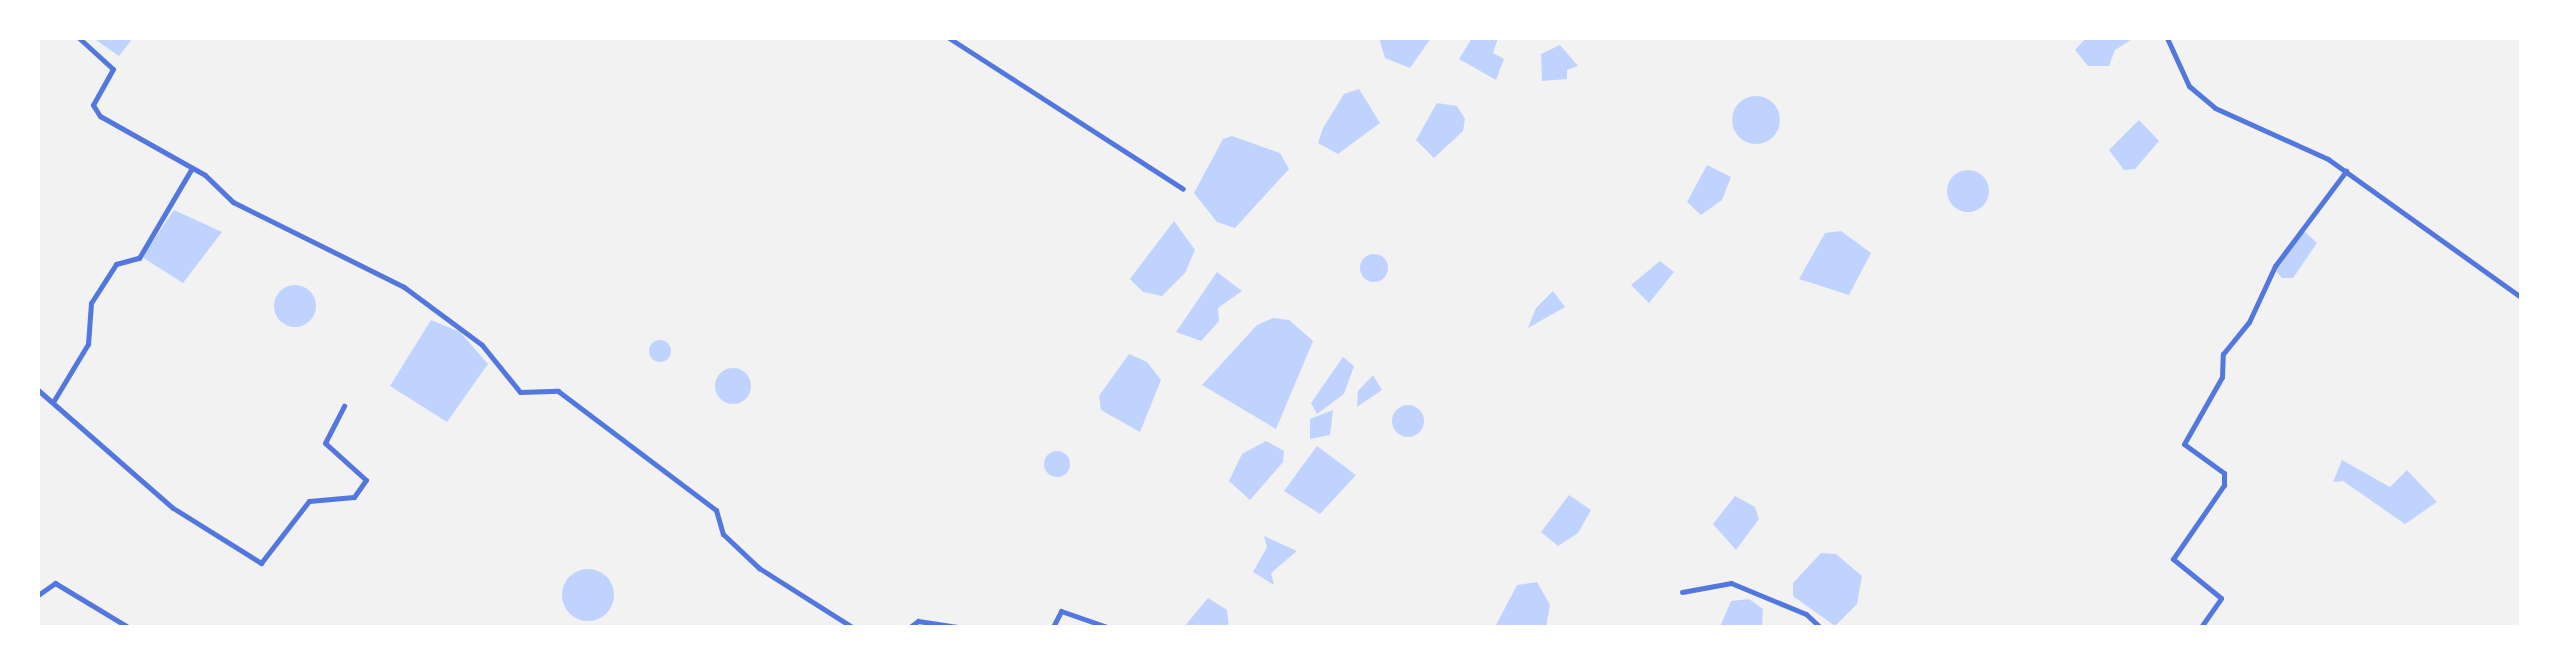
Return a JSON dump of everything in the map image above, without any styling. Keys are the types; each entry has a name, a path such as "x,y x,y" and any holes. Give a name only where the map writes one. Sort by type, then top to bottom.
{"street":[{"path":"79,38 113,69 94,111 192,168 245,208 404,287 482,345 520,392 558,391 716,510 723,534 759,568 852,627"},
{"path":"949,38 1183,189"},
{"path":"2167,38 2189,86 2215,108 2346,171 2521,297"},
{"path":"53,402 88,344 91,303 116,264 139,258 192,168"},
{"path":"2201,627 2220,595 2173,559 2224,485 2224,473 2184,444 2222,377 2223,354 2249,322 2275,266 2346,171"},
{"path":"38,390 173,508 261,563 309,501 354,497 366,480 325,443 344,406"},
{"path":"38,595 55,583 128,627"},
{"path":"1682,592 1731,583 1806,614 1820,627"},
{"path":"1053,627 1061,611 1107,627"},
{"path":"910,627 918,621 958,627"}],"water":[{"path":"93,38 133,38 119,56"},
{"path":"1379,38 1431,38 1410,68 1385,58"},
{"path":"1472,38 1498,38 1493,53 1504,59 1496,80 1459,59"},
{"path":"2086,38 2134,38 2115,50 2109,66 2088,66 2075,50"},
{"path":"1560,45 1578,66 1567,70 1567,79 1542,81 1541,54"},
{"path":"1359,89 1380,123 1338,154 1318,143 1323,128 1344,94"},
{"path":"1756,96 1773,103 1780,120 1773,137 1756,144 1739,137 1732,120 1739,103"},
{"path":"1437,103 1457,106 1465,119 1463,131 1434,158 1416,140"},
{"path":"2139,120 2159,141 2135,169 2124,170 2109,150"},
{"path":"1232,136 1280,153 1289,169 1235,228 1217,222 1194,193 1223,139"},
{"path":"1707,165 1731,177 1722,200 1701,215 1687,202"},
{"path":"1968,170 1983,176 1989,191 1983,206 1968,212 1953,206 1947,191 1953,176"},
{"path":"174,210 222,232 183,283 142,257"},
{"path":"1174,221 1195,250 1185,273 1162,296 1143,292 1130,279"},
{"path":"1841,231 1871,253 1849,295 1799,279 1825,233"},
{"path":"2304,231 2317,243 2293,278 2282,278 2275,270"},
{"path":"1374,254 1384,258 1388,268 1384,278 1374,282 1364,278 1360,268 1364,258"},
{"path":"1660,261 1674,272 1649,303 1631,285"},
{"path":"1217,272 1242,291 1218,308 1219,321 1201,341 1176,332"},
{"path":"295,285 310,291 316,306 310,321 295,327 280,321 274,306 280,291"},
{"path":"1553,291 1565,307 1528,328 1536,308"},
{"path":"1273,318 1289,320 1313,341 1276,429 1202,385 1257,325"},
{"path":"431,320 460,332 488,364 447,422 390,386"},
{"path":"660,340 668,343 671,351 668,359 660,362 652,359 649,351 652,343"},
{"path":"1129,354 1147,362 1161,380 1140,432 1101,410 1099,396"},
{"path":"1343,357 1354,366 1344,394 1317,414 1311,403"},
{"path":"733,368 745,374 751,386 745,398 733,404 721,398 715,386 721,374"},
{"path":"1373,375 1382,390 1357,407 1358,391"},
{"path":"1408,405 1419,410 1424,421 1419,432 1408,437 1397,432 1392,421 1397,410"},
{"path":"1333,410 1330,435 1310,439 1310,419"},
{"path":"1266,441 1284,451 1283,462 1250,500 1229,481 1242,454"},
{"path":"1317,446 1356,475 1320,514 1284,491"},
{"path":"1057,451 1066,455 1070,464 1066,473 1057,477 1048,473 1044,464 1048,455"},
{"path":"2342,460 2390,487 2407,470 2437,502 2405,524 2343,481 2333,482"},
{"path":"1569,495 1591,510 1578,533 1558,546 1541,532"},
{"path":"1735,496 1755,507 1759,519 1736,550 1713,524"},
{"path":"1264,536 1297,551 1271,573 1274,585 1253,572 1267,547"},
{"path":"1821,553 1836,554 1862,576 1857,604 1835,626 1793,596 1793,583"},
{"path":"588,569 607,576 614,595 607,614 588,621 569,614 562,595 569,576"},
{"path":"1537,582 1550,605 1546,627 1495,627 1517,585"},
{"path":"1208,598 1227,610 1229,627 1184,627"},
{"path":"1749,599 1763,609 1762,627 1720,627 1731,601"}]}
